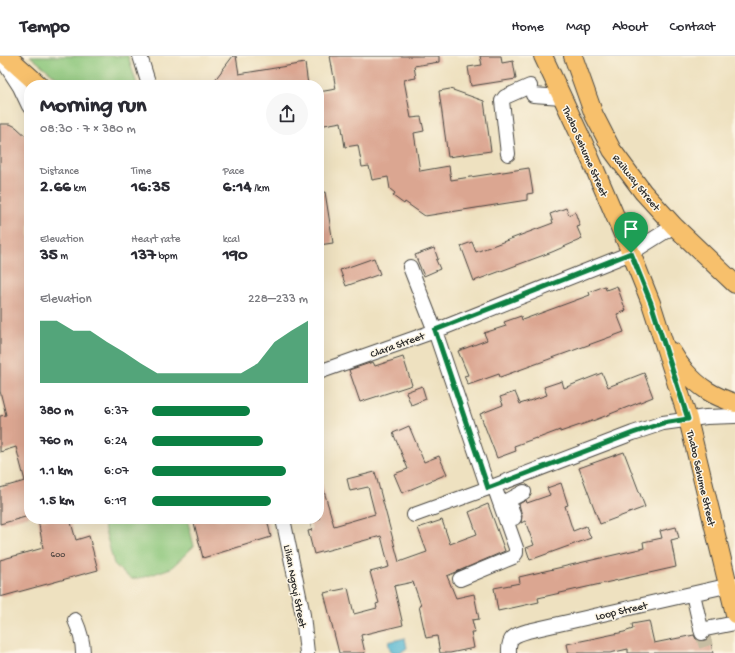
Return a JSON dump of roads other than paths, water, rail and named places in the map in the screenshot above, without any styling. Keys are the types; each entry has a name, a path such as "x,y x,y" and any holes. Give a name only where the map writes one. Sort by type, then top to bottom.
{"main road":[{"path":"7,56 33,80"},
{"name":"Thabo Sehume Street","path":"543,56 580,136 651,303 688,419 732,585 735,614"},
{"path":"562,56 578,105 582,124 580,136"},
{"name":"Railway Street","path":"573,56 594,116 612,150 643,192 674,226 735,284"},
{"path":"651,303 675,358 696,384 719,398 735,403"}],"street":[{"path":"0,56 24,95"},
{"path":"140,56 148,80"},
{"path":"508,154 502,101 505,97 531,90 562,96"},
{"name":"Clara Street","path":"324,370 435,330 631,253 674,226"},
{"path":"410,267 496,485 516,548 516,553 513,557 460,579"},
{"path":"414,515 663,423 706,417 735,416"},
{"path":"496,485 518,495 510,499 508,502 523,544"},
{"name":"Lilian Ngoyi Street","path":"283,524 303,615 307,653"},
{"name":"Loop Street","path":"509,647 517,634 732,585"},
{"path":"693,594 701,632 735,623"},
{"path":"75,620 81,633 83,653"}],"water":[{"path":"405,638 407,648 400,653 391,652 388,642"}],"tunnel":[{"path":"702,633 708,653"}]}
